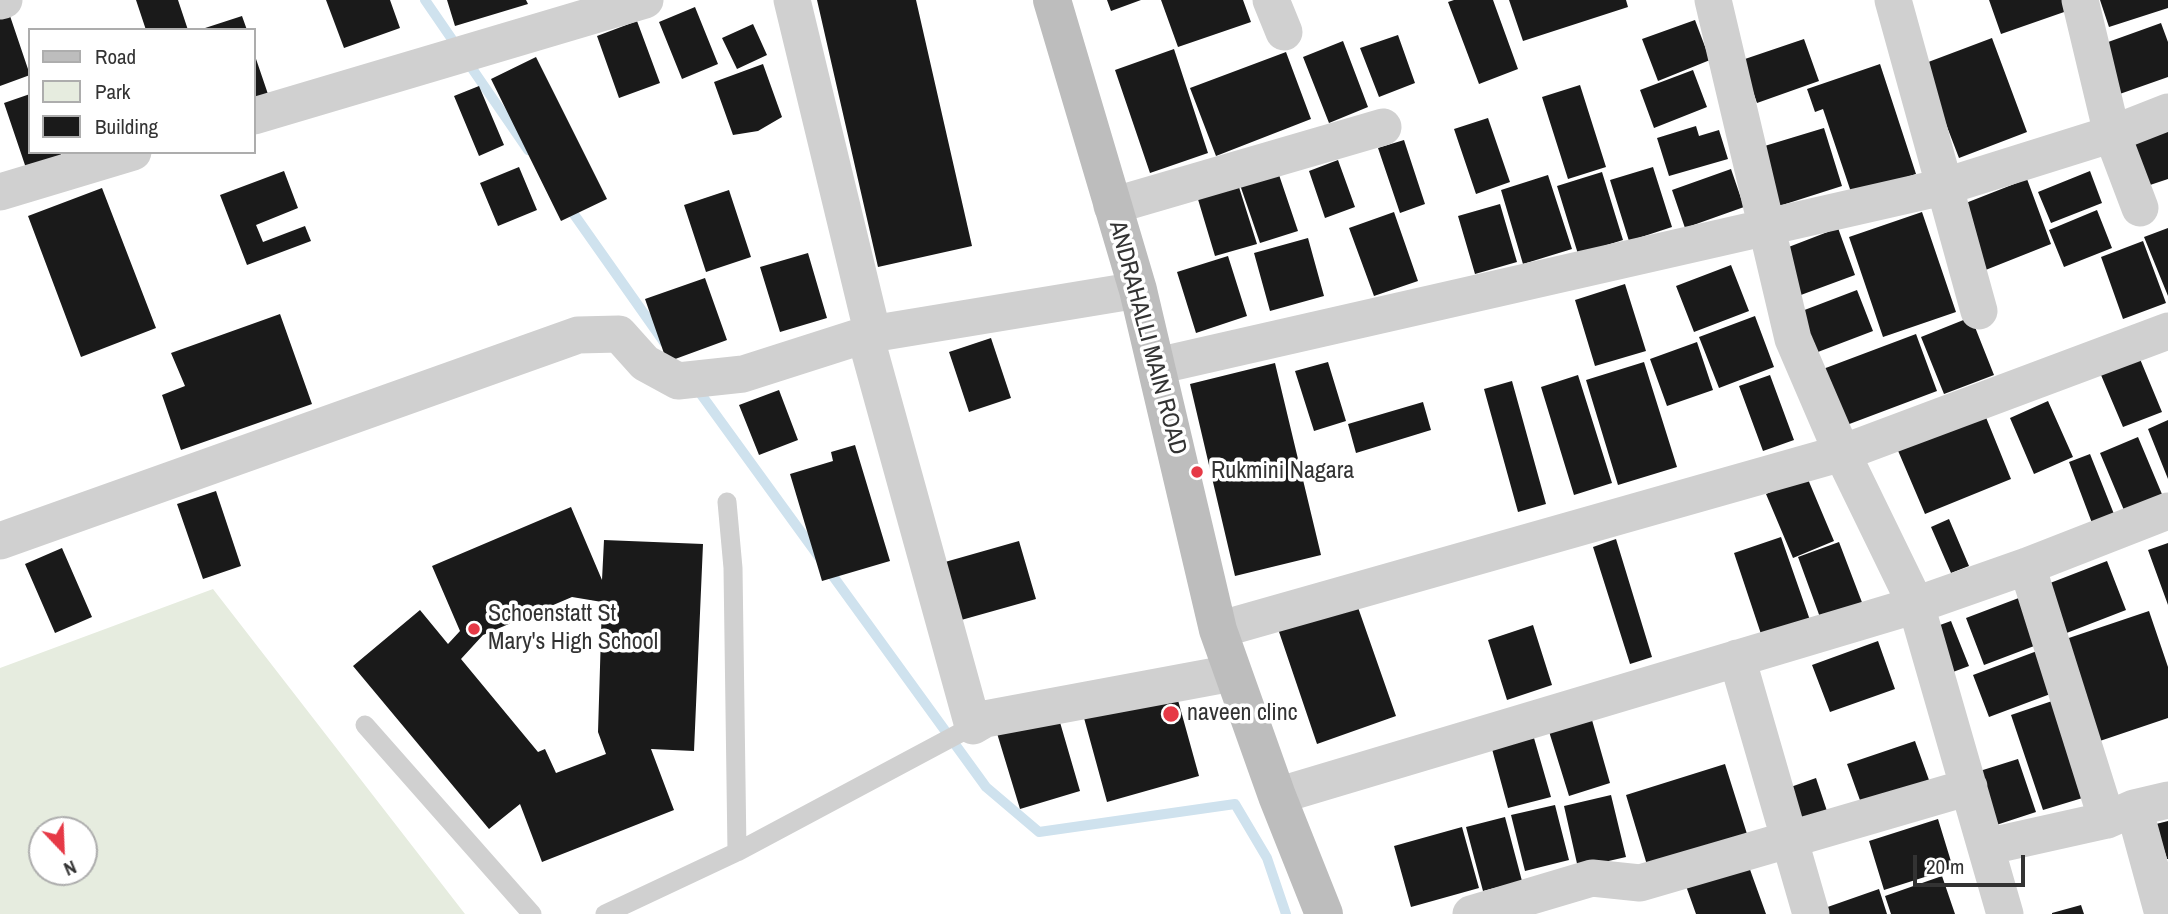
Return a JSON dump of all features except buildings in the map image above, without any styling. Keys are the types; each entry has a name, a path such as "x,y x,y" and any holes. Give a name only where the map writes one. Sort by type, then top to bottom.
{"main road":[{"name":"ANDRAHALLI MAIN ROAD","path":"1052,0 1138,290 1218,630 1277,796 1324,914"}],"street":[{"path":"256,115 645,0"},
{"path":"792,0 869,335 973,726 985,719 1232,673"},
{"path":"1713,0 1793,339 1842,453 1916,604 2005,914"},
{"path":"1893,0 1979,312"},
{"path":"2080,0 2112,134 2140,208"},
{"path":"1157,366 1943,187 2112,134 2168,112"},
{"path":"1112,206 1383,127"},
{"path":"0,192 126,154"},
{"path":"0,541 578,335 619,334 645,363 678,381 743,374 869,335 1138,290"},
{"path":"1218,630 1842,453 2168,331"},
{"path":"1277,796 1916,604 2027,566 2168,511"},
{"path":"2027,566 2136,810 2163,914"},
{"path":"1737,658 1811,914"},
{"path":"1471,914 1592,878 1640,883 1969,788"},
{"path":"1986,847 2136,810"}],"lane":[{"path":"727,502 733,568 737,852"},
{"path":"365,725 532,914"},
{"path":"605,914 737,852 973,726"}],"green space":[{"path":"213,589 465,914 0,914 0,668"}],"waterway":[{"path":"425,0 528,150"},
{"path":"566,203 664,342"},
{"path":"695,386 986,787 1039,832 1235,804 1267,858 1286,914"}],"place":[{"name":"Rukmini Nagara","path":"1197,472"},
{"name":"Schoenstatt St Mary's High School","path":"474,629"},
{"name":"naveen clinc","path":"1171,714"}]}
